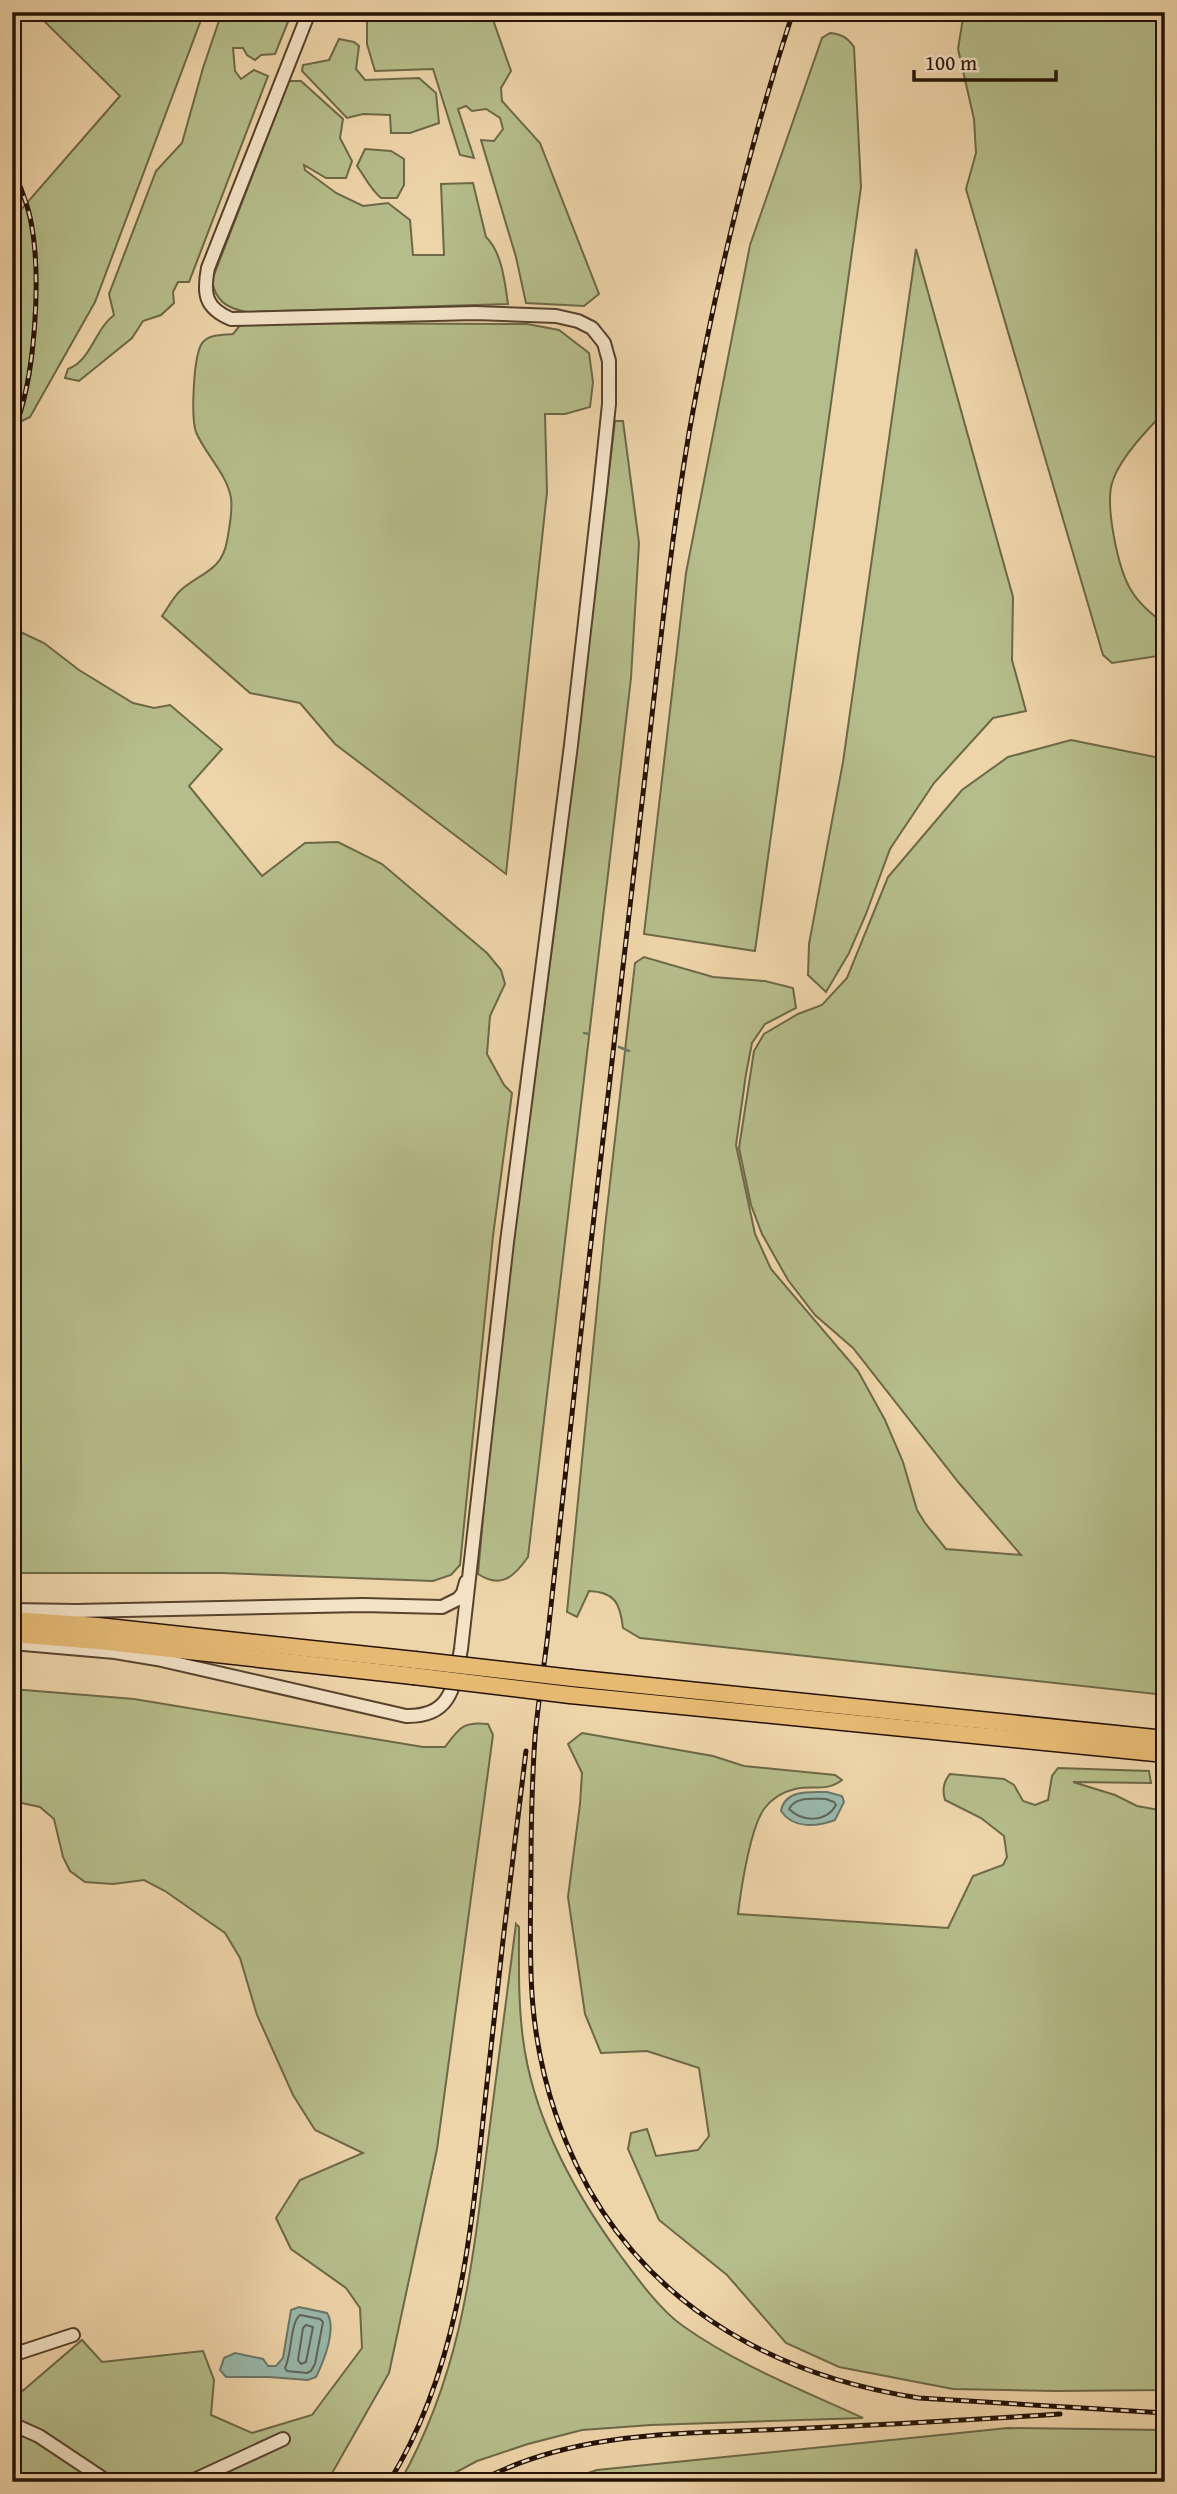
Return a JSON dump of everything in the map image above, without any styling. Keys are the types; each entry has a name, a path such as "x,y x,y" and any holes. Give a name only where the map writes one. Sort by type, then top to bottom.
{"main road":[{"path":"12,1620 98,1626 414,1668 1165,1754"},
{"path":"12,1634 414,1668"},
{"path":"571,1686 1165,1739"}],"street":[{"path":"12,1643 126,1654 407,1716 418,1716 437,1710 445,1702 453,1687 461,1649 507,1242 596,527 609,404 609,361 604,343 592,328 578,321 556,316 475,313 231,318 217,312 207,298 205,281 208,268 309,12"},
{"path":"12,1610 442,1606 452,1603 463,1593 473,1547"},
{"path":"442,1606 458,1620 461,1649"},
{"path":"12,2355 73,2335"},
{"path":"12,2424 39,2436 108,2482"},
{"path":"190,2482 283,2439"}],"green space":[{"path":"35,12 204,12 95,302 30,417 12,426 12,220 120,96"},
{"path":"222,12 292,12 275,54 261,55 255,60 247,55 243,48 233,48 235,71 241,79 254,70 268,76 189,282 178,282 173,292 174,303 161,315 143,321 132,338 79,381 65,378 68,369 76,365 88,352 102,328 114,315 109,294 156,171 182,143"},
{"path":"353,12 484,12 492,17 511,71 501,88 502,101 540,143 599,294 584,306 526,303 516,257 481,140 494,141 503,129 500,118 486,109 472,111 466,106 458,109 474,158 460,155 433,69 375,71 367,44 367,17"},
{"path":"964,12 1165,12 1165,411 1122,462 1113,480 1110,504 1121,567 1134,595 1150,613 1165,624 1165,655 1112,663 1103,655 966,189 976,153 974,119 958,49"},
{"path":"830,33 844,37 854,47 861,187 755,951 644,934 686,573 750,245 822,38"},
{"path":"339,39 354,42 359,46 356,69 365,80 419,78 436,93 439,123 410,133 391,133 390,115 363,114 347,118 302,71 303,65 329,60"},
{"path":"289,81 301,81 343,119 340,138 352,161 346,178 326,178 304,165 305,170 336,193 363,206 388,203 410,220 413,255 444,255 441,184 473,183 486,237 496,251 502,268 508,304 246,312 233,308 219,298 212,280"},
{"path":"365,149 391,151 404,159 404,185 397,198 381,198 368,183 357,166"},
{"path":"916,249 1013,597 1012,660 1026,711 993,718 934,783 890,849 849,953 826,992 808,975 809,944 843,762"},
{"path":"242,323 527,324 559,330 589,353 593,382 590,407 565,414 545,414 547,492 506,874 335,744 300,703 250,693 162,616 178,593 215,565 227,541 231,498 221,472 196,432 194,386 197,359 203,342 213,336 233,334"},
{"path":"615,421 623,421 639,543 631,678 528,1557 512,1575 506,1579 494,1580 478,1574 496,1371 558,902"},
{"path":"12,628 44,643 79,670 133,703 154,708 170,705 222,749 189,786 262,876 305,843 338,842 382,864 487,953 501,970 505,984 490,1016 487,1054 504,1085 512,1093 493,1236 460,1565 451,1575 433,1581 221,1573 12,1573"},
{"path":"1071,740 1165,759 1165,1695 640,1638 623,1628 615,1600 598,1592 589,1591 577,1617 567,1612 605,1227 635,963 644,957 713,977 765,981 793,988 796,1008 765,1024 752,1043 746,1074 736,1145 755,1234 771,1269 858,1371 885,1420 903,1462 917,1510 946,1549 1021,1555 959,1483 853,1348 815,1315 788,1280 762,1234 751,1205 739,1148 754,1051 764,1034 798,1014 822,1005 847,978 888,877 962,790 1008,757"},
{"path":"12,1689 134,1699 423,1747 445,1747 462,1727 467,1725 488,1724 493,1735 437,2149 389,2373 327,2482 12,2482 12,2400 82,2340 102,2362 203,2351 214,2380 211,2415 252,2433 312,2415 362,2348 360,2308 346,2288 291,2249 276,2218 300,2180 363,2153 315,2130 293,2095 257,2015 240,1958 225,1933 165,1891 144,1880 113,1884 85,1882 70,1871 63,1857 54,1819 40,1807 12,1801"},
{"path":"582,1733 713,1756 744,1766 835,1775 842,1780 831,1786 786,1792 764,1809 750,1844 738,1914 948,1928 973,1876 1003,1865 1007,1857 1004,1836 981,1818 945,1800 944,1786 950,1774 1004,1779 1014,1785 1023,1801 1035,1805 1048,1800 1052,1776 1058,1768 1149,1771 1151,1783 1073,1782 1115,1795 1137,1806 1165,1811 1165,2390 953,2389 839,2367 786,2343 727,2275 659,2220 628,2149 631,2133 647,2129 656,2156 698,2150 709,2136 699,2068 647,2051 601,2053 585,2014 568,1897 582,1773 568,1744"},
{"path":"516,1924 519,1927 523,2039 536,2097 558,2153 603,2231 657,2303 683,2326 748,2365 863,2418 582,2430 477,2461 438,2482 400,2482 437,2403 460,2324 475,2242"},
{"path":"1008,2428 1165,2430 1165,2482 561,2482 597,2470"}],"water":[{"path":"827,1792 842,1796 844,1802 835,1820 821,1824 799,1824 781,1811 783,1804 793,1795"},
{"path":"299,2307 327,2313 330,2319 328,2345 316,2377 308,2380 226,2377 220,2370 224,2358 235,2353 263,2359 268,2366 276,2366 283,2358 291,2310"}],"waterway":[{"path":"584,1033 589,1034"},
{"path":"619,1047 629,1051"}],"railway":[{"path":"793,12 747,168 709,327 689,433 669,574 535,1737 530,1933 532,1993 539,2052 556,2115 581,2174 613,2226 651,2272 696,2310 745,2341 799,2366 857,2385 919,2398 1165,2413"},
{"path":"12,166 30,217 36,267 34,327 27,386 12,434"},
{"path":"389,2482 414,2436 433,2389 449,2339 460,2289 476,2186 526,1751"},
{"path":"478,2482 552,2452 630,2438 1060,2414"}]}
